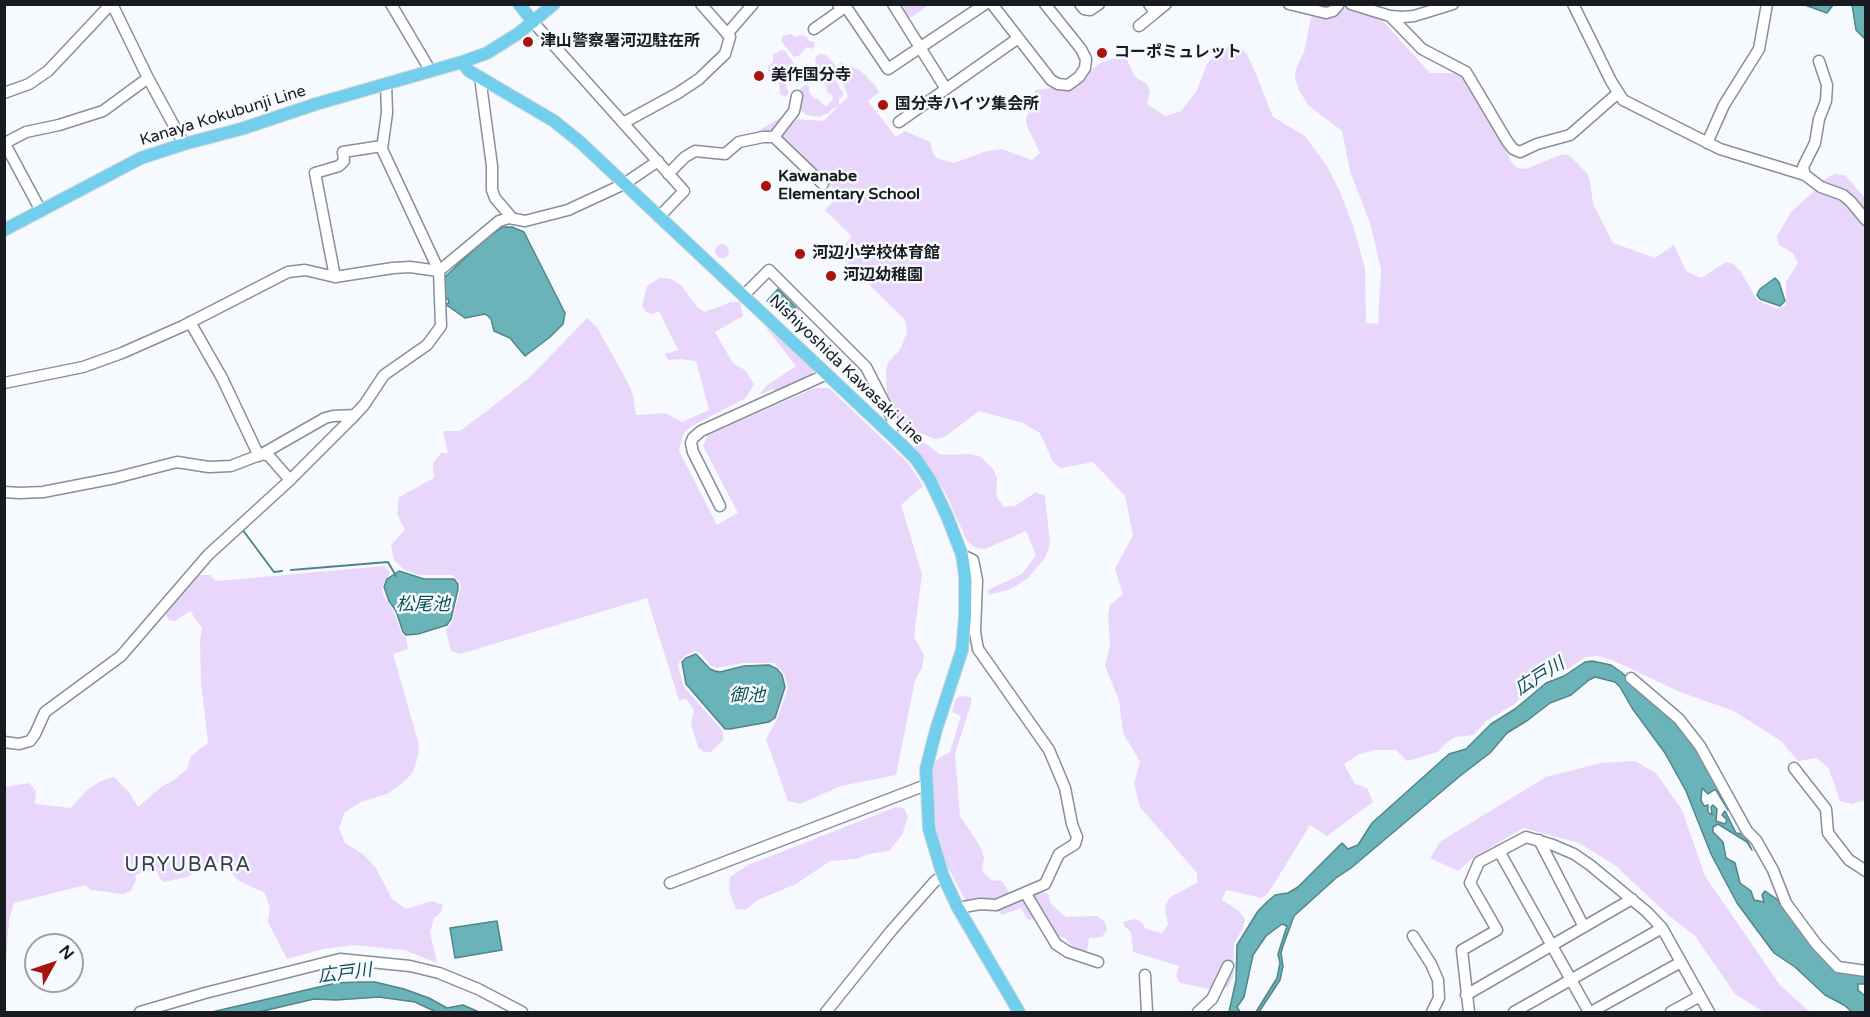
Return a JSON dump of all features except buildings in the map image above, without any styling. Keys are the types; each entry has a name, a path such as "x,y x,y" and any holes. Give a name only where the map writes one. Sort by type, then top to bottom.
{"main road":[{"path":"519,4 533,22"},
{"path":"462,62 494,50 554,4"},
{"name":"Kanaya Kokubunji Line","path":"4,230 141,158 462,62"},
{"name":"Nishiyoshida Kawasaki Line","path":"462,62 469,71 554,121 580,142 891,434 916,459 930,480 962,555 965,576 965,616 962,650 926,769 929,829 943,876 958,908 1019,1012"}],"street":[{"path":"4,93 29,84 48,71 111,4 184,144"},
{"path":"391,4 430,70"},
{"path":"623,123 699,79 724,54 730,40 701,4"},
{"path":"727,34 753,4"},
{"path":"814,29 841,10 838,4"},
{"path":"844,4 888,69 985,4"},
{"path":"893,4 946,89"},
{"path":"992,4 1052,81 1066,86 1077,80 1086,66 1084,55 1045,4"},
{"path":"1080,4 1084,9 1090,10 1099,4"},
{"path":"1138,26 1152,9 1166,4"},
{"path":"1289,4 1326,14 1333,11 1339,4"},
{"path":"1351,4 1390,16 1414,16 1453,4"},
{"path":"1573,4 1618,93 1634,106 1707,143 1805,175 1821,187 1843,195 1866,220"},
{"path":"1707,143 1724,105 1759,49 1767,4"},
{"path":"1390,16 1422,49 1466,72 1507,141 1520,152 1537,144 1570,135 1618,93"},
{"path":"533,22 684,191 659,217"},
{"path":"899,122 1017,39"},
{"path":"1805,175 1803,167 1815,143 1819,119 1826,102 1827,85 1819,61"},
{"path":"480,77 492,166 492,190 495,198 512,218"},
{"path":"41,211 5,142 26,132 59,125 104,111 148,78"},
{"path":"4,742 19,744 30,741 45,712 121,656 208,555 290,480 355,415 384,375 427,345 441,326 439,271 383,153 387,113 386,84"},
{"path":"668,174 685,156 695,151 726,153 739,142 774,136 795,111 797,96"},
{"path":"774,136 823,184"},
{"path":"334,277 315,173 342,164 345,158 343,152 382,146"},
{"path":"4,383 83,367 122,353 190,322 288,272 305,270 334,277 410,267 439,271 502,220 512,218 527,220 568,210 624,184 657,162"},
{"path":"744,295 769,270 866,367 892,418 894,425 891,434"},
{"path":"190,322 222,378 261,455"},
{"path":"720,506 693,452 691,444 693,438 701,431 827,374"},
{"path":"4,492 20,494 43,492 115,478 177,462 231,466 261,455 326,418 355,415"},
{"path":"261,455 269,456 290,480"},
{"path":"958,908 980,904 996,905 1045,884 1059,854 1076,844 1077,837 1065,788 1048,750 978,649 975,632 976,580 973,560 962,555"},
{"path":"1631,678 1679,719 1700,746 1747,831 1756,840 1773,870 1786,903 1817,945 1838,967 1866,971"},
{"path":"1794,768 1826,808 1828,833 1849,860 1866,871"},
{"path":"670,884 926,784"},
{"path":"1469,1012 1462,950 1497,930 1470,883 1479,862 1526,837 1574,854 1632,899 1662,928 1709,1012"},
{"path":"1539,840 1584,927"},
{"path":"1498,851 1590,1012 1681,962"},
{"path":"826,1012 891,931 935,881 943,876"},
{"path":"1026,894 1056,945 1068,952 1098,962"},
{"path":"1466,995 1632,899"},
{"path":"1514,1012 1662,928"},
{"path":"1413,936 1431,964 1438,980 1439,998 1432,1012"},
{"path":"140,1012 340,959 410,966 439,973 478,989 522,1012"},
{"path":"1198,1012 1212,999 1228,966"},
{"path":"1145,975 1147,1012"},
{"path":"1671,1012 1700,996"}],"shaded area":[{"path":"906,5 928,5 912,17 904,13 903,8"},
{"path":"1341,7 1380,18 1430,73 1458,73 1468,80 1512,163 1518,168 1526,169 1560,155 1567,154 1573,159 1587,173 1593,204 1613,243 1655,258 1674,245 1686,271 1701,278 1726,262 1733,264 1741,272 1755,297 1777,309 1786,305 1786,282 1798,263 1793,253 1779,245 1777,236 1791,212 1812,193 1820,182 1835,174 1845,175 1866,199 1865,800 1852,804 1840,801 1829,769 1817,758 1798,761 1781,741 1734,711 1680,692 1612,660 1598,656 1585,657 1565,671 1542,679 1513,705 1486,721 1474,735 1455,737 1438,752 1407,761 1396,750 1374,750 1358,755 1344,764 1355,784 1367,788 1373,802 1327,836 1310,825 1269,892 1262,898 1226,890 1222,900 1239,911 1245,920 1234,944 1233,977 1228,987 1219,991 1180,983 1176,976 1179,966 1133,952 1131,932 1123,922 1135,919 1146,929 1162,933 1168,925 1165,906 1170,897 1197,883 1197,873 1140,807 1134,783 1140,762 1123,733 1119,700 1105,666 1110,644 1108,616 1110,605 1123,594 1115,569 1133,535 1125,496 1093,462 1061,468 1053,462 1040,433 1023,423 979,411 945,437 935,439 907,428 897,421 887,392 886,369 889,361 900,350 907,332 905,320 837,253 852,237 825,210 839,195 781,137 796,119 824,121 848,97 836,75 840,62 860,70 874,84 879,92 868,101 896,137 905,131 930,142 937,158 954,163 987,151 1002,149 1032,160 1040,153 1027,126 1026,118 1033,104 1035,90 1052,88 1065,90 1102,62 1125,55 1135,77 1146,83 1150,91 1147,104 1165,116 1181,111 1196,92 1207,64 1220,49 1232,46 1241,48 1247,54 1273,117 1305,136 1327,166 1340,192 1365,268 1366,323 1378,324 1381,269 1370,223 1350,171 1342,131 1308,105 1295,78 1313,15"},
{"path":"790,34 796,37 806,36 809,41 814,42 815,47 812,49 807,47 799,56 794,57 781,41 783,36"},
{"path":"781,50 785,51 795,65 792,71 787,73 788,78 785,82 789,93 785,97 780,94 779,83 768,71 768,66 773,62 773,55"},
{"path":"820,54 826,55 835,65 834,78 844,94 839,99 839,105 820,117 806,115 800,109 802,104 798,90 805,85 809,86 809,92 814,98 825,106 833,99 832,95 827,92 826,85 817,78 817,74 822,70 815,62 816,57"},
{"path":"784,117 774,133 754,136 753,134"},
{"path":"719,244 725,244 729,251 725,258 719,258 715,254 715,248"},
{"path":"660,278 671,279 681,285 697,307 705,312 731,302 740,302 743,316 715,332 733,363 745,370 754,384 746,398 690,427 683,435 679,451 717,525 738,513 703,446 708,435 815,388 829,388 908,463 923,486 901,505 922,574 914,637 924,655 922,668 915,680 896,775 841,786 800,804 788,801 766,739 777,719 788,688 784,674 774,663 743,663 717,668 711,666 696,651 686,655 680,661 678,666 684,687 723,731 723,740 711,752 704,752 698,747 691,724 694,710 686,699 679,700 647,598 460,654 451,651 446,630 452,622 461,585 453,575 418,575 403,569 394,560 391,545 405,530 397,514 399,497 434,478 433,463 441,453 448,453 443,431 460,431 529,378 587,318 597,327 628,383 633,395 636,415 665,413 682,422 709,410 696,361 668,360 665,354 678,350 659,311 652,314 646,312 642,306 647,286"},
{"path":"750,307 813,368 812,375 778,391 773,389 759,395 766,386 796,366"},
{"path":"916,442 925,443 941,455 970,454 981,457 993,469 997,478 996,496 1004,507 1015,506 1036,492 1045,496 1050,544 1045,558 1027,579 1011,589 989,595 988,590 1022,574 1036,555 1026,531 985,549 976,548 967,541 945,492 914,447"},
{"path":"385,566 390,573 382,587 383,594 394,612 402,634 406,637 408,649 393,654 419,745 417,760 412,774 401,784 387,794 361,802 345,812 339,828 345,843 363,854 376,868 392,899 406,909 432,901 443,905 441,912 434,918 430,932 437,963 404,950 354,945 323,949 287,959 268,922 270,908 265,893 239,881 223,864 212,861 187,877 164,882 160,879 156,868 135,875 136,880 131,891 123,894 91,890 85,885 14,903 9,919 5,978 5,787 29,783 36,791 35,804 71,808 86,791 99,782 114,777 129,792 138,807 187,769 191,756 208,743 201,682 202,628 190,611 175,621 168,620 167,607 198,575 210,575 216,581"},
{"path":"960,696 971,697 971,704 955,754 960,816 980,846 984,857 982,871 991,880 1002,881 1009,892 1007,898 997,902 967,903 944,860 937,836 932,778 934,764 950,752 961,716 952,712 955,700"},
{"path":"1635,761 1656,773 1682,810 1705,876 1780,985 1810,1012 1764,1012 1735,994 1695,936 1668,915 1616,866 1579,843 1523,828 1470,860 1458,871 1430,858 1441,841 1546,777 1601,763"},
{"path":"896,807 904,808 908,817 902,835 889,851 855,859 830,861 796,884 758,900 745,910 736,909 729,891 730,877 748,865"},
{"path":"1039,891 1048,894 1051,904 1066,917 1097,916 1105,922 1107,929 1102,937 1089,938 1087,951 1074,949 1064,937 1059,937 1053,932 1033,899"},
{"path":"1021,898 1027,900 1034,916 1031,920 1027,919 1021,908 1002,915 997,910 998,907"}],"water":[{"path":"1805,5 1833,5 1827,13"},
{"path":"1852,5 1865,5 1865,39 1856,30"},
{"path":"503,227 512,227 524,232 565,313 563,324 525,356 510,338 494,331 488,316 485,314 465,318 445,304 449,303 448,299 443,298 443,280 446,276 485,239"},
{"path":"1775,278 1779,282 1785,301 1780,306 1760,299 1757,295 1760,289"},
{"path":"778,289 798,310 788,321 767,301"},
{"name":"松尾池","path":"399,571 424,579 454,579 458,584 458,589 451,619 447,625 418,634 406,635 403,632 384,587 387,579"},
{"name":"御池","path":"696,654 710,669 720,672 744,666 769,665 777,669 782,675 785,687 775,718 769,722 725,729 686,684 682,662"},
{"path":"1585,662 1611,665 1621,672 1675,721 1694,744 1728,810 1716,790 1708,794 1702,788 1701,800 1704,806 1708,805 1708,812 1712,815 1713,805 1717,809 1716,821 1725,824 1727,820 1722,815 1725,811 1736,833 1744,834 1752,850 1747,842 1718,824 1713,827 1713,832 1723,842 1726,858 1735,863 1740,883 1751,891 1754,900 1764,902 1762,895 1765,891 1778,900 1837,971 1865,975 1865,984 1858,984 1858,990 1865,996 1865,1012 1852,1012 1825,995 1795,967 1774,953 1737,903 1711,854 1686,791 1665,753 1632,708 1620,687 1615,682 1595,677 1571,695 1550,703 1507,733 1490,753 1336,878 1294,916 1281,953 1283,966 1280,980 1259,1012 1256,1012 1277,978 1280,963 1278,954 1287,926 1282,924 1266,936 1253,955 1244,997 1237,1007 1240,1012 1229,1012 1236,980 1237,945 1258,911 1267,902 1275,895 1288,893 1298,887 1342,843 1348,849 1358,845 1372,823 1449,754 1466,749 1491,724 1515,709 1546,683 1564,676"},
{"path":"497,921 502,950 455,958 450,928"},
{"path":"375,982 404,989 429,998 447,1008 463,1005 479,1012 436,1012 415,1002 379,997 314,999 259,1012 212,1012 336,983"}],"waterway":[{"path":"242,529 274,572 282,571"},
{"path":"291,570 388,562 396,576"}],"place":[{"name":"津山警察署河辺駐在所","path":"528,42"},
{"name":"コーポミュレット","path":"1102,53"},
{"name":"美作国分寺","path":"759,76"},
{"name":"国分寺ハイツ集会所","path":"883,105"},
{"name":"Kawanabe Elementary School","path":"766,186"},
{"name":"河辺小学校体育館","path":"800,254"},
{"name":"河辺幼稚園","path":"831,276"}],"district":[{"name":"URYUBARA","path":"188,866"}],"water label":[{"name":"広戸川","path":"1540,677"},
{"name":"広戸川","path":"345,974"}]}
